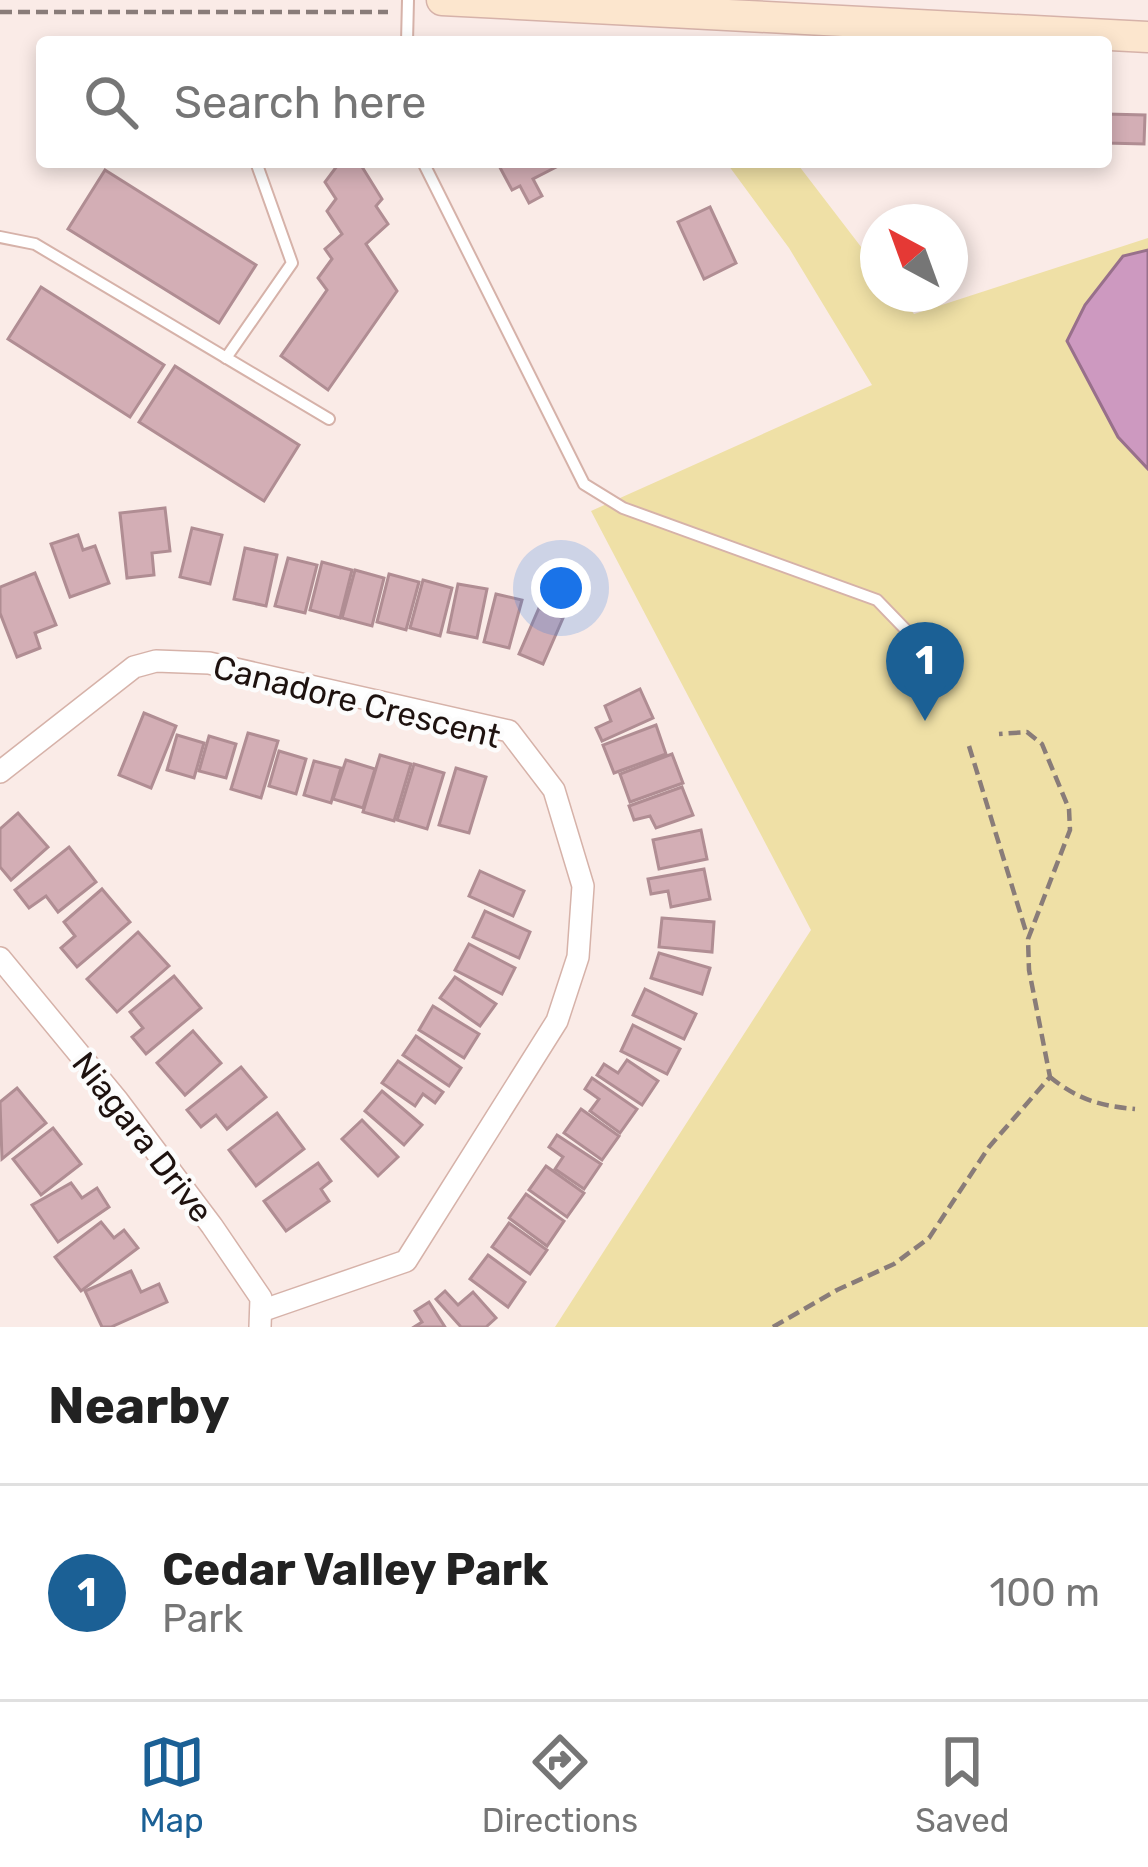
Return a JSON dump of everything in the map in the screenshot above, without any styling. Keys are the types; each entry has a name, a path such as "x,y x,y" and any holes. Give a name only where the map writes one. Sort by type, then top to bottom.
{"main road":[{"path":"442,0 891,12 1148,37"}],"street":[{"name":"Canadore Crescent","path":"0,772 134,667 156,661 209,663 509,731 554,790 583,886 578,957 557,1021 406,1261 260,1319"},
{"name":"Niagara Drive","path":"0,958 118,1101 212,1226 261,1298 260,1319"}],"lane":[{"path":"407,36 408,0"},
{"path":"226,358 292,262 258,168"},
{"path":"426,168 584,484 623,508 878,600 906,629 921,670"},
{"path":"0,237 35,244 328,419"}],"path":[{"path":"999,734 1027,732 1042,743 1069,809 1070,830 1028,939"},
{"path":"969,746 1028,939 1029,970 1049,1077 1070,1094 1097,1106 1135,1109"},
{"path":"773,1327 894,1264 929,1238 989,1147 1049,1077"}],"shaded area":[{"path":"730,168 801,168 860,246 860,312 968,312 968,296 1148,238 1148,1327 555,1327 811,930 591,511 872,385 789,248"},
{"path":"1148,250 1148,469 1118,437 1067,341 1085,305 1123,256"}],"building":[{"path":"1112,114 1145,115 1144,144 1112,143"},
{"path":"336,168 363,168 382,199 376,206 388,224 366,244 397,291 328,390 281,356 327,290 318,278 332,259 325,249 342,234 327,211 336,199 325,182"},
{"path":"500,168 554,168 533,179 542,196 529,203 520,186 512,190"},
{"path":"105,170 256,265 219,323 68,229"},
{"path":"710,207 736,263 704,279 678,222"},
{"path":"41,287 164,365 130,417 8,339"},
{"path":"175,366 299,445 264,501 139,422"},
{"path":"165,508 170,551 152,553 154,575 127,578 120,513"},
{"path":"192,528 222,535 210,584 180,577"},
{"path":"78,535 83,550 95,546 109,583 70,597 51,544"},
{"path":"245,548 277,555 266,606 234,599"},
{"path":"288,558 317,565 305,613 275,606"},
{"path":"322,562 352,570 340,618 310,610"},
{"path":"355,570 384,578 372,626 342,618"},
{"path":"35,573 56,625 35,633 40,648 17,657 0,613 0,587"},
{"path":"389,574 419,582 406,630 377,622"},
{"path":"423,580 452,588 440,636 410,628"},
{"path":"458,584 487,589 477,638 448,632"},
{"path":"496,594 522,600 509,648 484,642"},
{"path":"539,608 563,618 543,664 519,654"},
{"path":"640,689 653,718 602,741 596,728 611,721 605,706"},
{"path":"144,713 176,726 151,788 119,775"},
{"path":"656,725 666,754 614,773 603,745"},
{"path":"248,733 278,741 261,798 231,789"},
{"path":"177,735 204,743 194,778 167,770"},
{"path":"209,736 236,744 226,778 199,771"},
{"path":"279,751 306,759 296,794 269,786"},
{"path":"672,754 683,783 630,802 620,774"},
{"path":"380,755 411,764 394,821 363,812"},
{"path":"346,760 375,769 363,808 333,799"},
{"path":"314,761 341,768 331,803 304,795"},
{"path":"414,764 444,773 427,829 397,820"},
{"path":"456,768 486,777 469,833 439,825"},
{"path":"682,787 693,815 656,828 650,816 634,820 629,806"},
{"path":"18,813 48,847 11,880 0,867 0,829"},
{"path":"701,830 707,859 659,869 653,840"},
{"path":"69,847 96,882 58,912 46,896 29,908 15,890"},
{"path":"704,869 710,899 671,907 668,891 651,894 648,879"},
{"path":"480,871 524,891 513,916 469,896"},
{"path":"102,889 130,922 77,967 61,948 75,936 64,922"},
{"path":"485,911 530,932 519,958 473,937"},
{"path":"662,918 714,922 712,952 659,947"},
{"path":"138,932 169,966 117,1012 87,979"},
{"path":"469,944 515,968 502,994 455,970"},
{"path":"659,953 710,968 702,994 651,978"},
{"path":"174,976 201,1008 146,1054 132,1037 143,1028 130,1012"},
{"path":"455,977 496,1004 480,1026 440,998"},
{"path":"645,989 696,1014 684,1039 633,1015"},
{"path":"433,1006 479,1034 464,1058 419,1030"},
{"path":"633,1025 680,1049 667,1074 621,1051"},
{"path":"193,1031 221,1063 185,1095 157,1063"},
{"path":"416,1036 461,1068 449,1086 403,1055"},
{"path":"627,1060 658,1081 642,1105 597,1075 604,1064 618,1073"},
{"path":"398,1061 443,1092 435,1103 423,1094 415,1106 382,1083"},
{"path":"241,1067 266,1097 227,1129 216,1115 201,1127 187,1110"},
{"path":"592,1078 637,1109 620,1133 590,1111 599,1099 585,1089"},
{"path":"17,1088 46,1123 2,1159 0,1102"},
{"path":"382,1091 422,1125 404,1145 365,1111"},
{"path":"581,1109 619,1136 602,1160 564,1133"},
{"path":"277,1113 304,1149 256,1186 229,1150"},
{"path":"362,1120 398,1157 378,1176 342,1139"},
{"path":"53,1128 81,1164 41,1195 13,1159"},
{"path":"557,1135 601,1164 584,1189 555,1169 563,1157 549,1147"},
{"path":"318,1163 331,1181 321,1189 329,1201 286,1231 264,1201"},
{"path":"546,1166 584,1193 567,1217 529,1190"},
{"path":"71,1183 82,1198 97,1188 109,1207 58,1242 32,1205"},
{"path":"526,1194 564,1221 547,1246 509,1218"},
{"path":"101,1222 114,1238 124,1230 138,1248 81,1291 55,1257"},
{"path":"509,1223 547,1250 530,1274 492,1247"},
{"path":"488,1255 525,1282 508,1307 470,1279"},
{"path":"131,1271 141,1292 159,1284 167,1302 102,1327 85,1291"},
{"path":"445,1291 458,1305 473,1292 496,1318 486,1327 461,1327 436,1299"},
{"path":"429,1302 445,1327 414,1327 422,1322 415,1311"}],"place":[{"name":"Cedar Valley Park","path":"925,721"}]}
